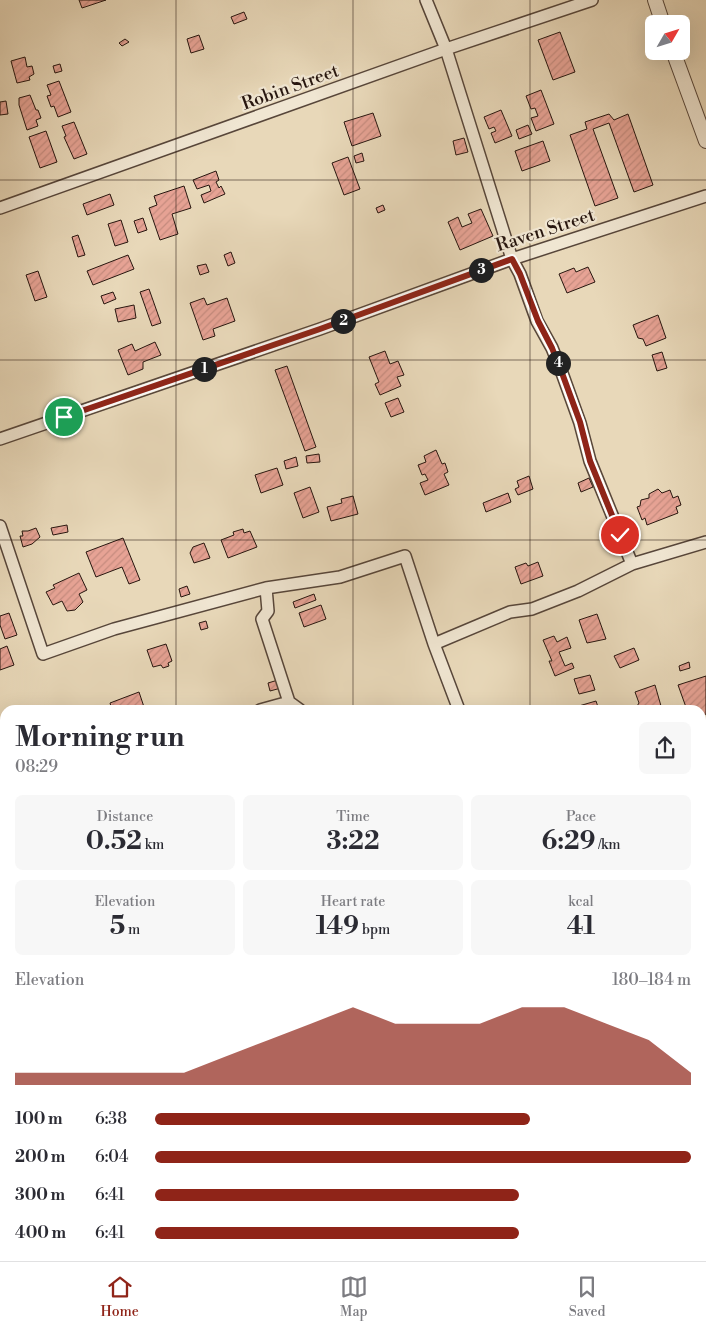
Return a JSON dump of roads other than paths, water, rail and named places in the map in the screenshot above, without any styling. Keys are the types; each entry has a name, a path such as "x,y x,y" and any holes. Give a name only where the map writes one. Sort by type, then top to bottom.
{"street":[{"path":"426,0 446,50 512,259 562,373 580,422 590,461 632,564"},
{"name":"Robin Street","path":"0,208 592,0"},
{"path":"655,0 660,15"},
{"path":"676,60 706,141"},
{"name":"Raven Street","path":"0,439 320,329 512,259 706,196"},
{"path":"0,526 43,654 114,629 266,588 340,578 405,556 434,644 457,705"},
{"path":"434,644 510,612 532,609 578,591 632,564 706,542"},
{"path":"266,588 268,611 262,619 289,702 293,705"},
{"path":"278,705 289,702"}]}
